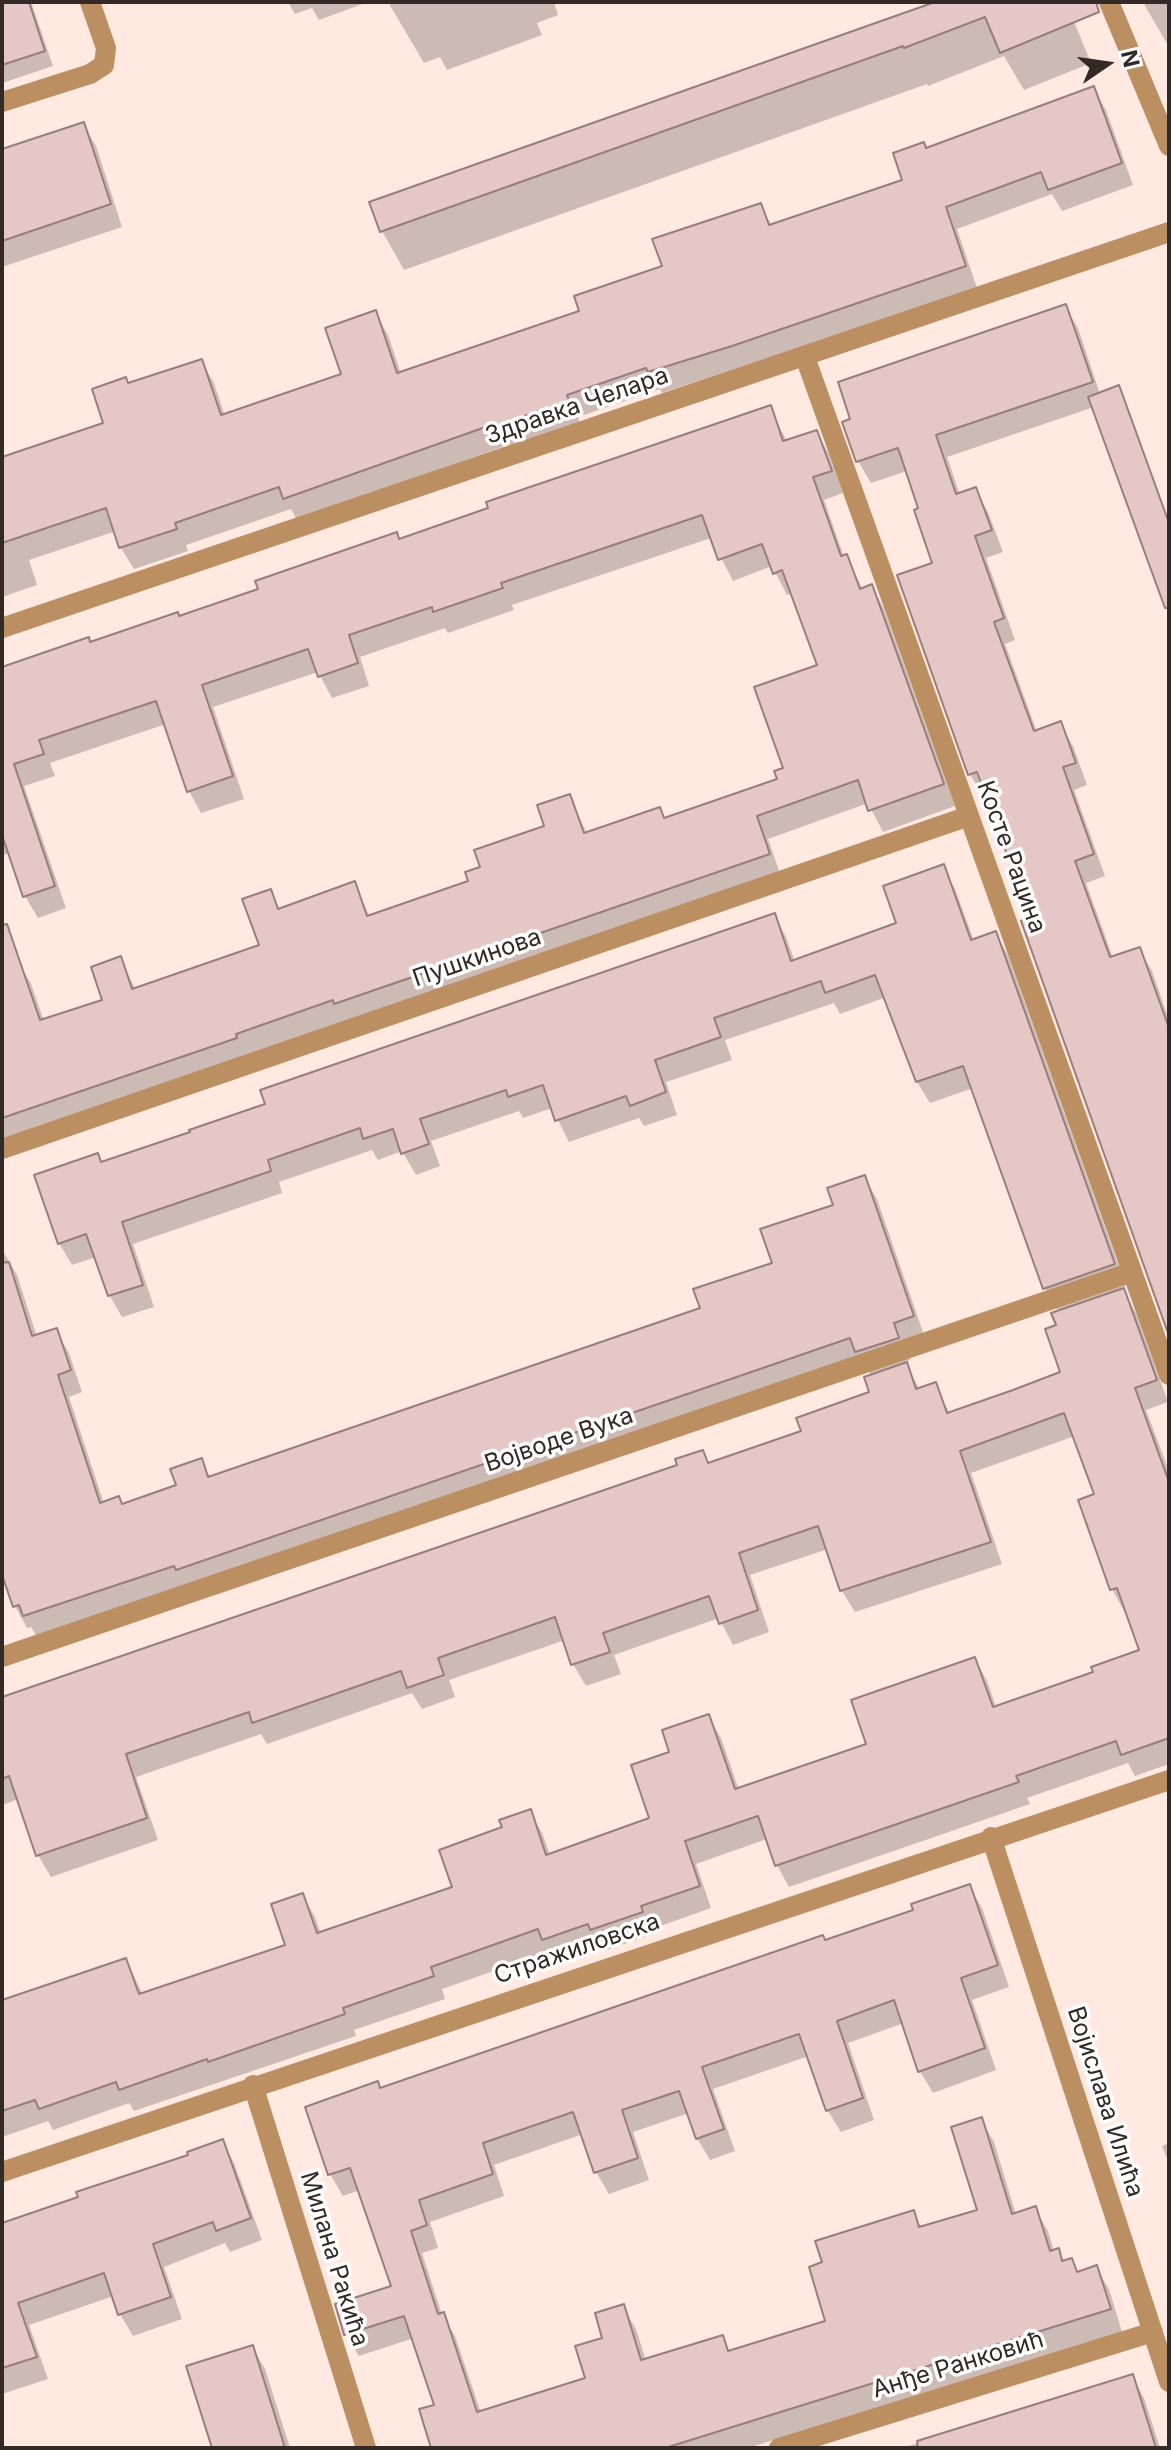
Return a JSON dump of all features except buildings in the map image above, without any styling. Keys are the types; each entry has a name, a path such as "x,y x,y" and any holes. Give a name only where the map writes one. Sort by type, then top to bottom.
{"street":[{"path":"2,102 98,71 104,65 106,48 90,2"},
{"path":"1109,2 1169,146"},
{"name":"Здравка Челара","path":"2,628 1169,232"},
{"name":"Косте Рацина","path":"805,357 1169,1375"},
{"name":"Пушкинова","path":"2,1149 969,816"},
{"name":"Војводе Вука","path":"2,1657 1132,1272"},
{"name":"Стражиловска","path":"2,2172 991,1837 1169,1780"},
{"name":"Војислава Илића","path":"991,1837 1169,2382"},
{"name":"Милана Ракића","path":"253,2085 366,2448"},
{"name":"Анђе Ранковић","path":"779,2448 1153,2332"}]}
